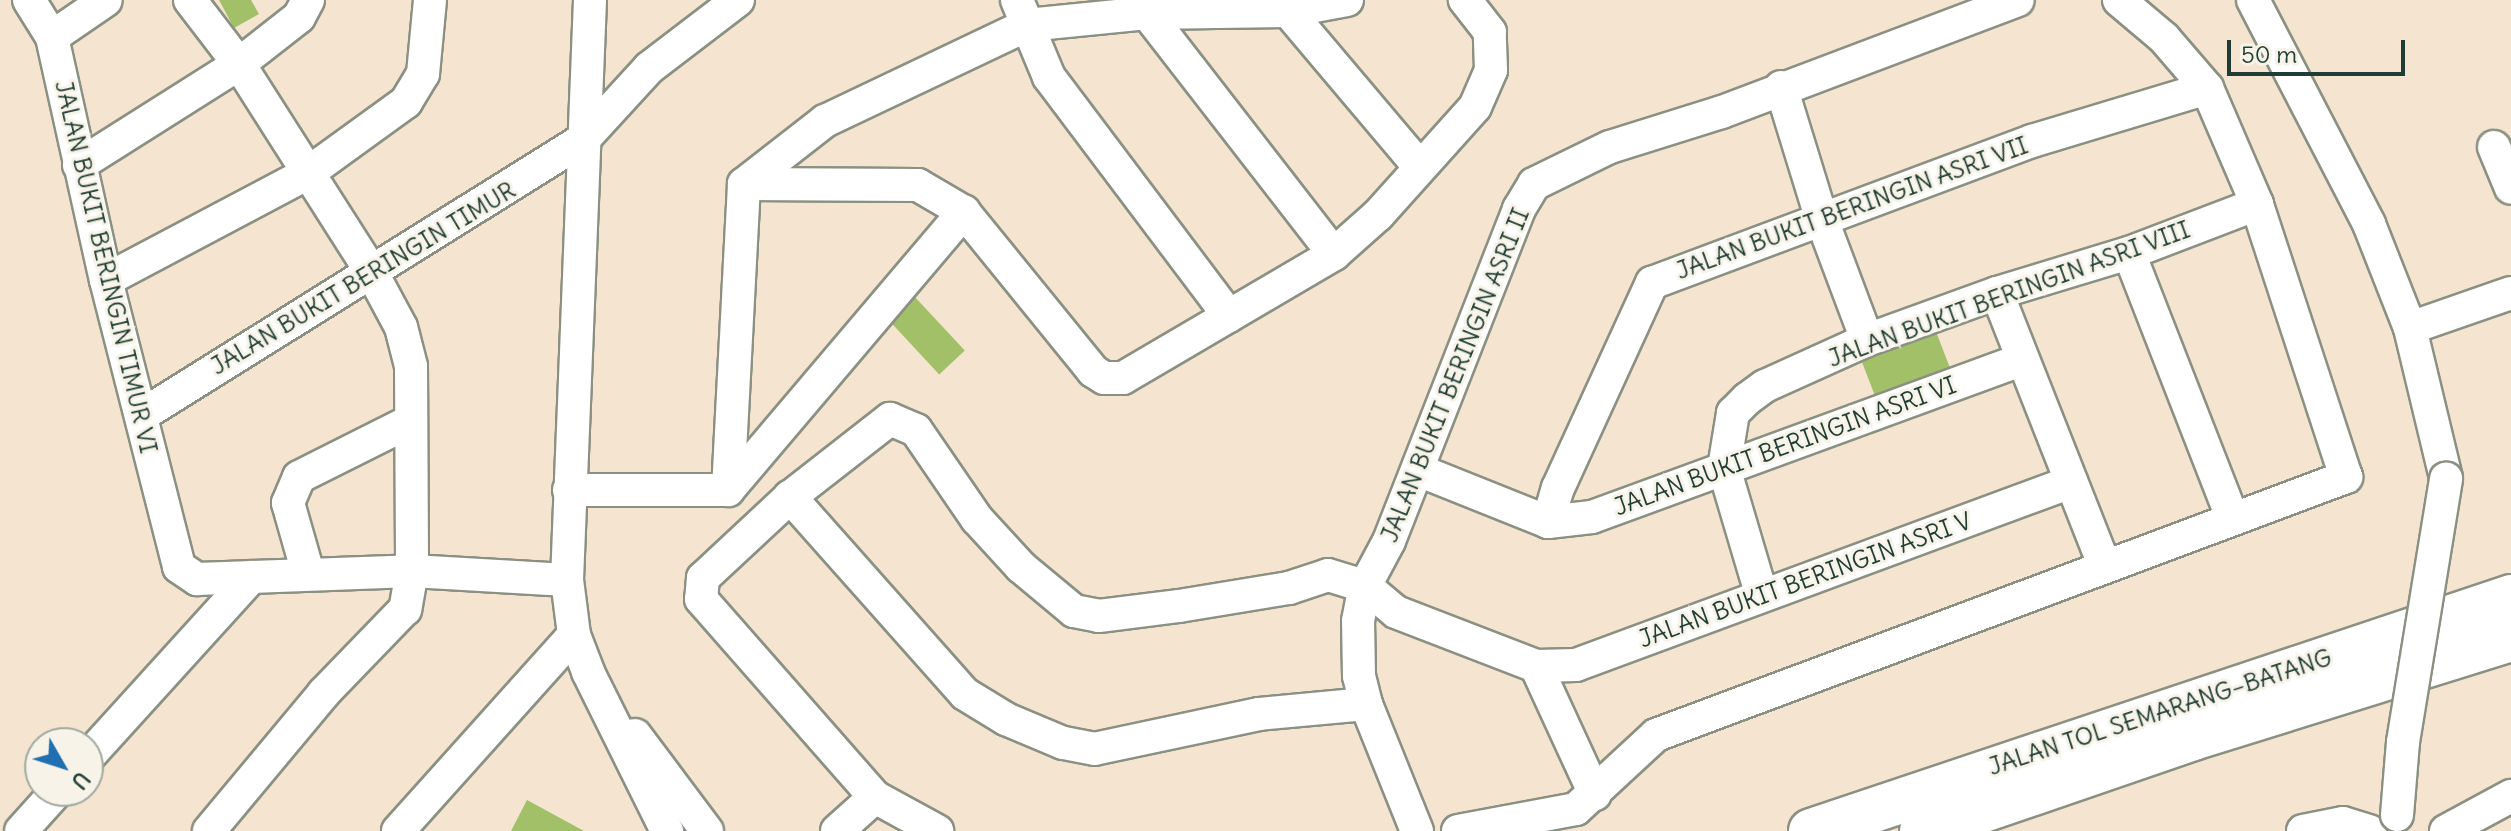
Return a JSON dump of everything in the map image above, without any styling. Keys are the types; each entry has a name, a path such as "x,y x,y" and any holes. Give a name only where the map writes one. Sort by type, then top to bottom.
{"highway":[{"name":"JALAN TOL SEMARANG–BATANG","path":"1811,831 2511,597"},
{"name":"JALAN TOL SEMARANG–BATANG","path":"1922,831 2193,738 2511,639"}],"street":[{"name":"JALAN BUKIT BERINGIN TIMUR VI","path":"29,0 52,37 106,280 179,567 188,575 251,577"},
{"path":"52,37 106,0"},
{"path":"190,0 239,64 372,273 408,352 412,571 405,609 395,625 324,693 209,831"},
{"path":"79,165 239,64 299,17 308,0"},
{"path":"106,280 308,173 406,102 423,74 430,0"},
{"path":"590,0 567,580 574,635 588,672 667,831"},
{"name":"JALAN BUKIT BERINGIN TIMUR","path":"142,415 584,139 649,68 738,0"},
{"path":"728,490 744,184 825,121 1022,12 1288,11 1347,0"},
{"path":"744,184 918,185 964,212 1093,371 1104,378 1123,378 1334,254 1475,107 1491,70 1490,32 1465,0"},
{"name":"JALAN BUKIT BERINGIN ASRI II","path":"1417,831 1366,704 1356,638 1365,586 1418,470 1519,209 1534,184 1610,147 2018,0"},
{"path":"1458,831 1576,809 1656,735 2232,517 2342,482 2347,468 2257,204 2207,88 2164,38 2119,0"},
{"path":"2253,0 2369,224 2410,328 2446,478 2387,826 2343,823 2303,831"},
{"path":"1288,11 1420,167"},
{"path":"1022,12 1049,77 1229,316"},
{"path":"1147,13 1334,254"},
{"path":"1781,87 1822,220 1867,340"},
{"name":"JALAN BUKIT BERINGIN ASRI VII","path":"1548,522 1558,488 1652,283 2032,141 2207,88"},
{"path":"2494,147 2511,188"},
{"name":"JALAN BUKIT BERINGIN ASRI VIII","path":"1724,468 1733,413 1765,386 1867,340 1997,293 2129,253 2257,204"},
{"path":"569,490 728,490 964,212"},
{"path":"2129,253 2232,517"},
{"path":"1997,293 2020,360 2104,565"},
{"path":"2410,328 2511,293"},
{"name":"JALAN BUKIT BERINGIN ASRI VI","path":"1548,522 1592,517 2020,360"},
{"path":"930,829 875,797 701,599 703,578 790,497 879,425 890,419 916,430 977,519 1021,567 1074,611 1099,616 1179,606 1289,588 1328,575 1365,586"},
{"path":"308,573 288,503 299,477 409,422"},
{"path":"1724,468 1761,593"},
{"path":"1418,470 1548,522"},
{"name":"JALAN BUKIT BERINGIN ASRI V","path":"1365,586 1396,612 1536,666 1576,665 1761,593 2071,482"},
{"path":"790,497 965,694 1006,719 1063,743 1095,749 1259,714 1366,704"},
{"path":"104,739 251,577 412,571 567,580"},
{"path":"398,831 574,635"},
{"path":"1536,666 1595,794"},
{"path":"588,672 707,831"},
{"path":"2446,831 2511,796"},
{"path":"837,831 875,797"},
{"path":"21,831 43,807"}],"green space":[{"path":"219,0 251,0 259,14 234,28"},
{"path":"913,295 965,351 939,374 887,319"},
{"path":"1935,329 1953,377 1879,405 1860,358"},
{"path":"527,800 584,831 511,831"}]}
